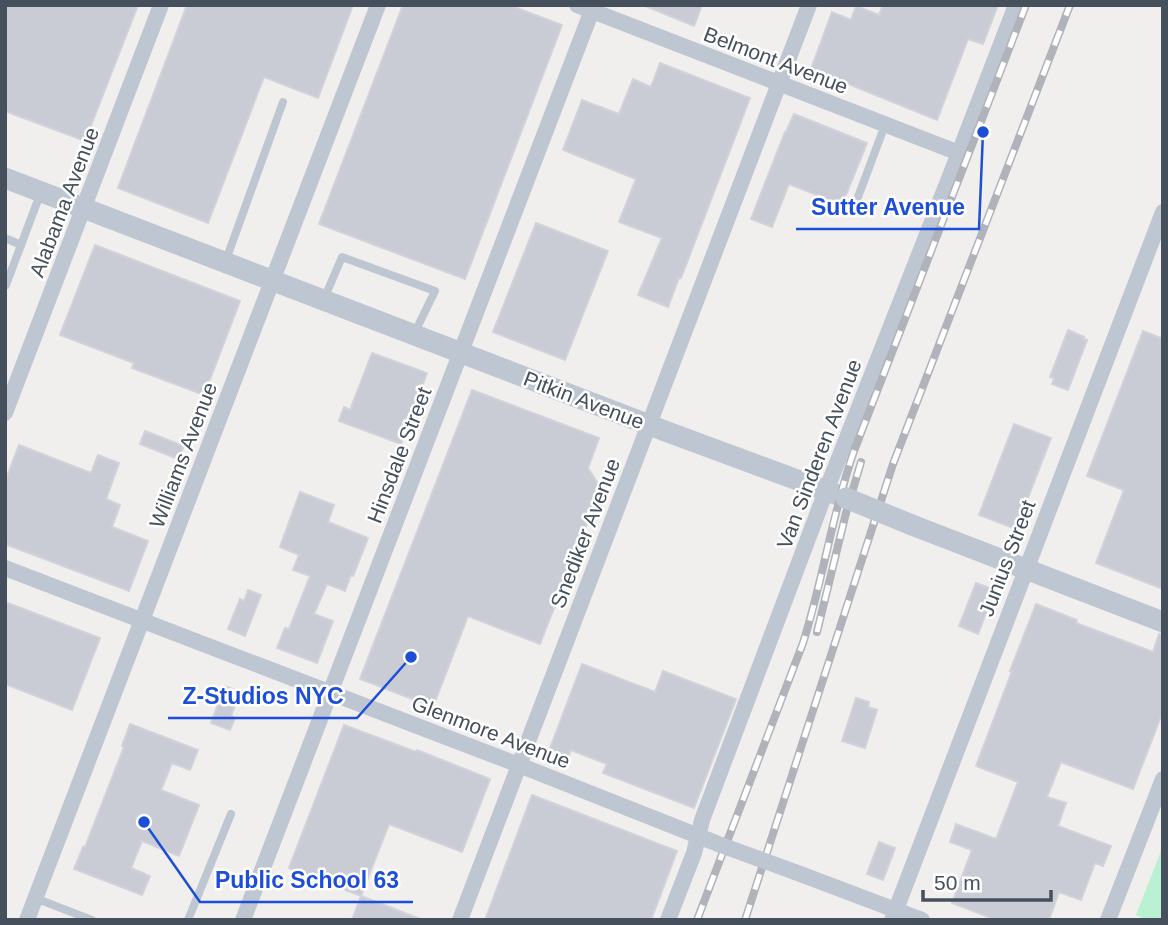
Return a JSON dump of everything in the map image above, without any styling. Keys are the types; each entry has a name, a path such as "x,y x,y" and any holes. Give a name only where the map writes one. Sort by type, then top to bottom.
{"street":[{"name":"Alabama Avenue","path":"5,413 161,5"},
{"name":"Williams Avenue","path":"27,920 378,5"},
{"name":"Snediker Avenue","path":"460,920 809,5"},
{"name":"Van Sinderen Avenue","path":"668,920 694,853 702,820 836,495 959,153 1016,5"},
{"name":"Belmont Avenue","path":"587,7 959,153"},
{"name":"Hinsdale Street","path":"243,920 460,353 587,7"},
{"name":"Pitkin Avenue","path":"5,178 1163,622"},
{"name":"Junius Street","path":"894,915 1159,231 1163,212"},
{"name":"Glenmore Avenue","path":"5,568 795,872 894,915 922,920"},
{"path":"1108,920 1163,779"}],"lane":[{"path":"225,262 283,102"},
{"path":"852,213 885,124"},
{"path":"6,285 41,192"},
{"path":"5,238 21,245"},
{"path":"323,300 342,257 435,291 414,335"},
{"path":"188,920 231,814"},
{"path":"36,898 92,920"}],"green space":[{"path":"1163,846 1163,920 1147,920 1136,915"}],"building":[{"path":"5,5 138,5 85,141 5,111"},
{"path":"187,5 353,5 318,98 264,77 208,223 118,188"},
{"path":"403,5 509,5 562,25 465,279 319,224"},
{"path":"643,5 702,5 694,26"},
{"path":"883,5 998,5 983,44 968,39 937,120 811,69 832,12 851,20 856,6 879,15"},
{"path":"660,63 750,98 668,307 638,295 662,238 619,222 636,179 563,150 582,100 619,114 633,79 651,87"},
{"path":"794,114 867,143 842,205 789,184 772,227 751,219"},
{"path":"536,223 608,251 565,360 493,332"},
{"path":"95,245 240,301 204,395 132,368 134,363 60,335"},
{"path":"1068,330 1087,340 1068,390 1052,384 1054,378 1050,377"},
{"path":"1143,331 1163,339 1163,589 1096,563 1124,490 1087,476"},
{"path":"372,353 427,373 401,444 339,421 344,407 350,410"},
{"path":"472,390 599,438 588,468 601,488 540,644 468,616 433,707 360,679"},
{"path":"1014,424 1051,438 1016,529 979,515"},
{"path":"145,431 184,446 178,459 140,444"},
{"path":"19,445 91,473 98,455 119,463 106,499 120,505 112,527 148,541 129,591 5,544 5,482"},
{"path":"300,492 334,505 328,522 368,538 345,591 327,584 314,614 333,621 317,663 277,648 285,628 289,629 310,576 293,570 299,555 280,547"},
{"path":"976,583 995,590 978,634 959,626"},
{"path":"248,590 261,595 245,636 228,629 240,599 244,601"},
{"path":"5,602 100,638 72,710 5,684"},
{"path":"1036,604 1077,620 1076,623 1153,652 1159,634 1163,635 1163,711 1133,789 1061,762 1047,797 1066,803 1058,826 1111,846 1103,866 1095,863 1081,900 1059,892 1049,920 996,920 952,903 972,850 950,842 956,824 996,839 1018,782 976,766"},
{"path":"582,664 655,692 663,671 736,699 694,808 603,773 607,764 571,750 568,758 549,751"},
{"path":"225,686 240,692 231,716 235,718 230,730 211,723"},
{"path":"856,698 869,702 868,707 877,710 865,748 842,741"},
{"path":"130,724 198,750 190,770 172,763 161,790 199,805 179,856 142,841 131,868 150,876 142,895 74,869 124,747 122,746"},
{"path":"344,725 490,779 462,852 389,824 361,896 289,868"},
{"path":"532,795 677,851 651,920 485,920"},
{"path":"879,842 895,848 883,880 867,874"},
{"path":"361,896 420,919 352,920"}],"railway":[{"path":"697,920 803,643 854,451 1026,5"},
{"path":"745,920 893,464 1070,5"},
{"path":"817,632 861,462"}],"place":[{"name":"Sutter Avenue","path":"983,132"},
{"name":"Z-Studios NYC","path":"411,657"},
{"name":"Public School 63","path":"144,822"}]}
